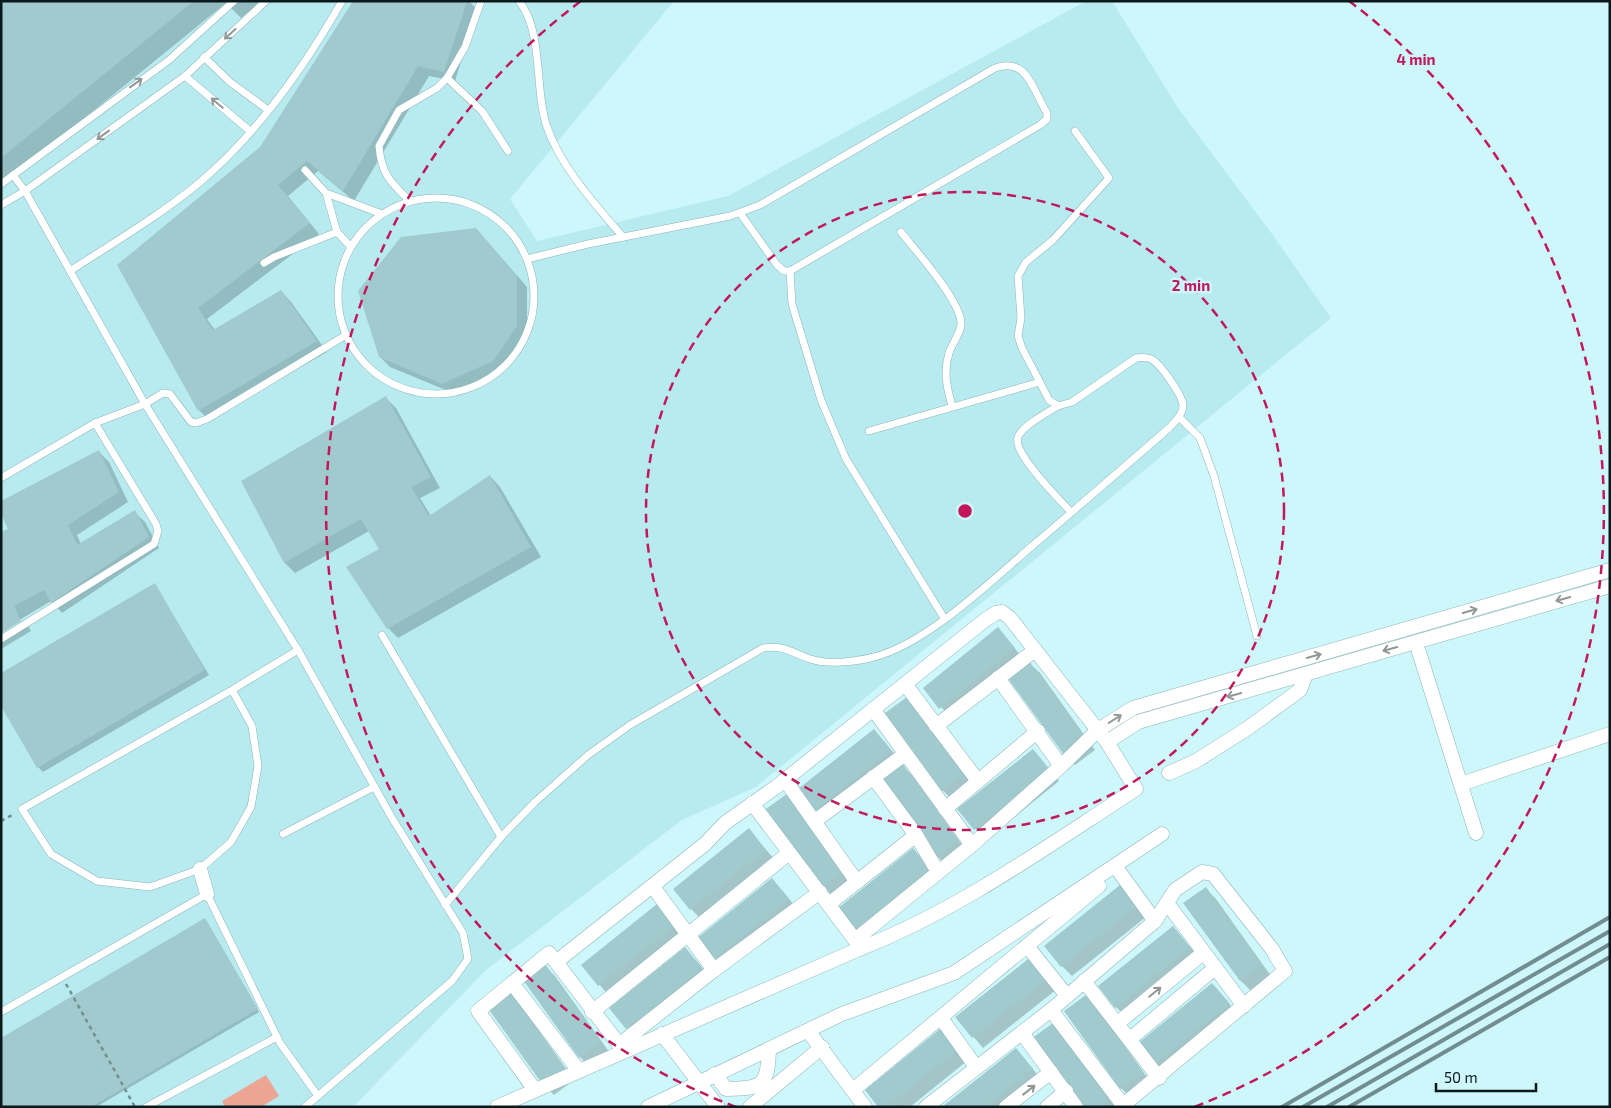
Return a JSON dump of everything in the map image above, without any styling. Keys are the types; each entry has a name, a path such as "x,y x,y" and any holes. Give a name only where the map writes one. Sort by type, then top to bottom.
{"street":[{"path":"857,945 1061,766 1098,730 1132,708 1610,570"},
{"path":"1107,742 1138,722 1610,586"},
{"path":"497,1107 579,1071 622,1048 662,1034 857,945 904,932 960,902 1136,790 1107,742 1010,618 1002,612 996,613 785,780 752,803 652,887 556,962"},
{"path":"936,726 1035,650"},
{"path":"1419,652 1476,833"},
{"path":"1280,666 1284,680"},
{"path":"1169,773 1196,761 1248,728 1300,690 1306,674"},
{"path":"998,678 1038,731 1061,766"},
{"path":"905,684 978,781"},
{"path":"874,709 972,845"},
{"path":"945,809 1038,731"},
{"path":"1461,784 1610,734"},
{"path":"815,821 905,754"},
{"path":"873,777 916,835 938,872"},
{"path":"785,780 857,882"},
{"path":"752,803 829,904 857,945"},
{"path":"648,1107 842,1014 954,974 1162,834"},
{"path":"829,904 916,835"},
{"path":"592,1012 687,933 789,853"},
{"path":"1115,866 1155,921"},
{"path":"200,870 207,894"},
{"path":"932,1105 976,1067 1051,1010 1155,921 1175,890 1202,872 1213,874 1272,949 1284,971 1159,1078 1122,1106 1051,1010"},
{"path":"853,1090 1099,886"},
{"path":"652,887 714,970"},
{"path":"622,1048 714,970 820,892"},
{"path":"1167,902 1244,1006"},
{"path":"1027,946 1067,996"},
{"path":"535,1090 478,1011 549,953 592,1012 622,1048"},
{"path":"1118,1023 1203,953"},
{"path":"1130,1039 1215,968"},
{"path":"1084,981 1159,1078"},
{"path":"512,983 579,1071"},
{"path":"941,1018 976,1067"},
{"path":"808,1031 866,1107"},
{"path":"1022,1033 1076,1107"},
{"path":"662,1034 718,1107"},
{"path":"750,1107 822,1048"},
{"path":"715,1074 726,1089 754,1088 762,1082 769,1068 770,1049"},
{"path":"1006,1107 1051,1072"},
{"path":"1047,1107 1066,1091"}],"lane":[{"path":"1,184 169,60 234,1"},
{"path":"1,205 25,191 185,76 266,1"},
{"path":"70,271 152,218 199,182 250,131 285,91 316,46 342,1"},
{"path":"410,202 391,184 384,171 379,146 399,110 437,88 447,78 465,47 481,1"},
{"path":"519,1 530,22 547,126 560,155 584,190 623,237"},
{"path":"204,57 230,82 268,110"},
{"path":"527,259 740,213 760,205 995,68 1014,65 1024,73 1047,113 1048,120 790,271 784,271 777,265 740,213"},
{"path":"185,76 250,131"},
{"path":"447,78 482,110 508,152"},
{"path":"1058,406 1049,400 1018,336 1022,318 1018,276 1020,269 1053,240 1109,178 1075,131"},
{"path":"305,170 326,193 337,232 351,247"},
{"path":"13,175 25,191 145,404 298,650 374,787 463,933 468,959 452,981 305,1107"},
{"path":"326,193 382,214"},
{"path":"439,198 453,199 480,208 492,215 513,235 527,259 534,287 532,316 527,330 513,355 498,370 480,382 467,388 438,393 424,393 396,385 367,365 346,336 338,306 340,276 351,247 370,224 382,214 410,202 439,198"},
{"path":"264,263 274,257 337,232"},
{"path":"901,232 939,280 959,313 961,321 960,330 948,354 945,375 952,406"},
{"path":"790,271 792,304 810,365 821,400 846,459 944,618"},
{"path":"1,478 95,423 145,404 167,392 191,422 196,423 207,419 346,336"},
{"path":"445,905 501,837 535,802 588,755 630,725 750,654 763,648 775,646 786,647 819,661 872,658 913,642 991,582 1072,512 1169,428 1179,416 1183,406 1181,398 1154,360 1144,357 1136,358 1072,402 1058,406 1023,430 1018,437 1018,444 1030,465 1072,512"},
{"path":"870,430 1040,382"},
{"path":"1179,416 1200,438 1211,468 1257,636"},
{"path":"1,639 154,544 157,538 156,524 95,423"},
{"path":"382,635 501,837"},
{"path":"232,690 252,726 258,766 251,807 231,842 200,870 150,887 97,881 52,854 22,809 232,690 298,650"},
{"path":"284,834 374,787"},
{"path":"1,1012 207,894 277,1037 318,1096"},
{"path":"146,1107 277,1037"}],"path":[{"path":"1,821 22,809"},
{"path":"62,977 135,1107"}],"shaded area":[{"path":"1,1 674,1 510,199 537,241 728,196 1086,1 1112,1 1178,108 1272,234 1331,318 756,787 682,820 487,969 353,1107 1,1107"},
{"path":"266,1075 279,1096 261,1107 225,1107 222,1101"}],"building":[{"path":"1,1 194,1 1,158"},
{"path":"353,1 467,1 444,72 418,66 343,191 307,161 278,185 310,223 198,308 213,330 281,290 317,341 198,411 117,265 260,147"},
{"path":"476,228 517,276 517,326 493,361 442,384 379,357 358,291 401,237"},
{"path":"386,396 431,477 411,487 429,516 490,475 531,547 387,629 346,567 379,549 361,519 284,563 241,481"},
{"path":"99,450 119,492 68,525 77,545 135,510 149,537 51,603 44,590 14,606 21,621 1,633 1,532 8,529 1,514 1,501"},
{"path":"155,583 205,670 37,768 1,706 1,673"},
{"path":"998,627 1015,648 939,709 923,688"},
{"path":"1029,661 1086,739 1064,755 1007,677"},
{"path":"907,697 964,775 942,791 885,713"},
{"path":"874,729 891,750 815,811 798,789"},
{"path":"1033,749 1050,770 974,830 957,809"},
{"path":"902,763 958,841 936,857 880,779"},
{"path":"788,793 845,871 822,887 766,809"},
{"path":"749,828 766,850 690,910 673,889"},
{"path":"913,848 930,869 854,930 837,909"},
{"path":"772,878 789,899 713,960 696,939"},
{"path":"1120,885 1137,906 1061,967 1044,946"},
{"path":"1206,887 1262,965 1240,981 1183,903"},
{"path":"657,904 674,926 598,986 581,965"},
{"path":"205,918 258,1009 91,1107 1,1107 1,1038"},
{"path":"1173,926 1190,947 1115,1008 1098,986"},
{"path":"685,947 702,968 626,1029 609,1008"},
{"path":"1031,957 1048,978 972,1038 955,1017"},
{"path":"545,964 601,1042 579,1058 523,980"},
{"path":"1212,983 1230,1004 1154,1065 1137,1044"},
{"path":"509,991 565,1069 543,1085 487,1007"},
{"path":"1086,995 1143,1073 1120,1089 1064,1011"},
{"path":"1053,1023 1109,1101 1100,1107 1080,1107 1031,1039"},
{"path":"940,1029 957,1050 887,1107 878,1107 865,1090"},
{"path":"1016,1048 1033,1069 985,1107 942,1107"}],"railway":[{"path":"1282,1107 1610,917"},
{"path":"1303,1107 1610,931"},
{"path":"1327,1107 1610,944"},
{"path":"1349,1107 1610,957"}]}
